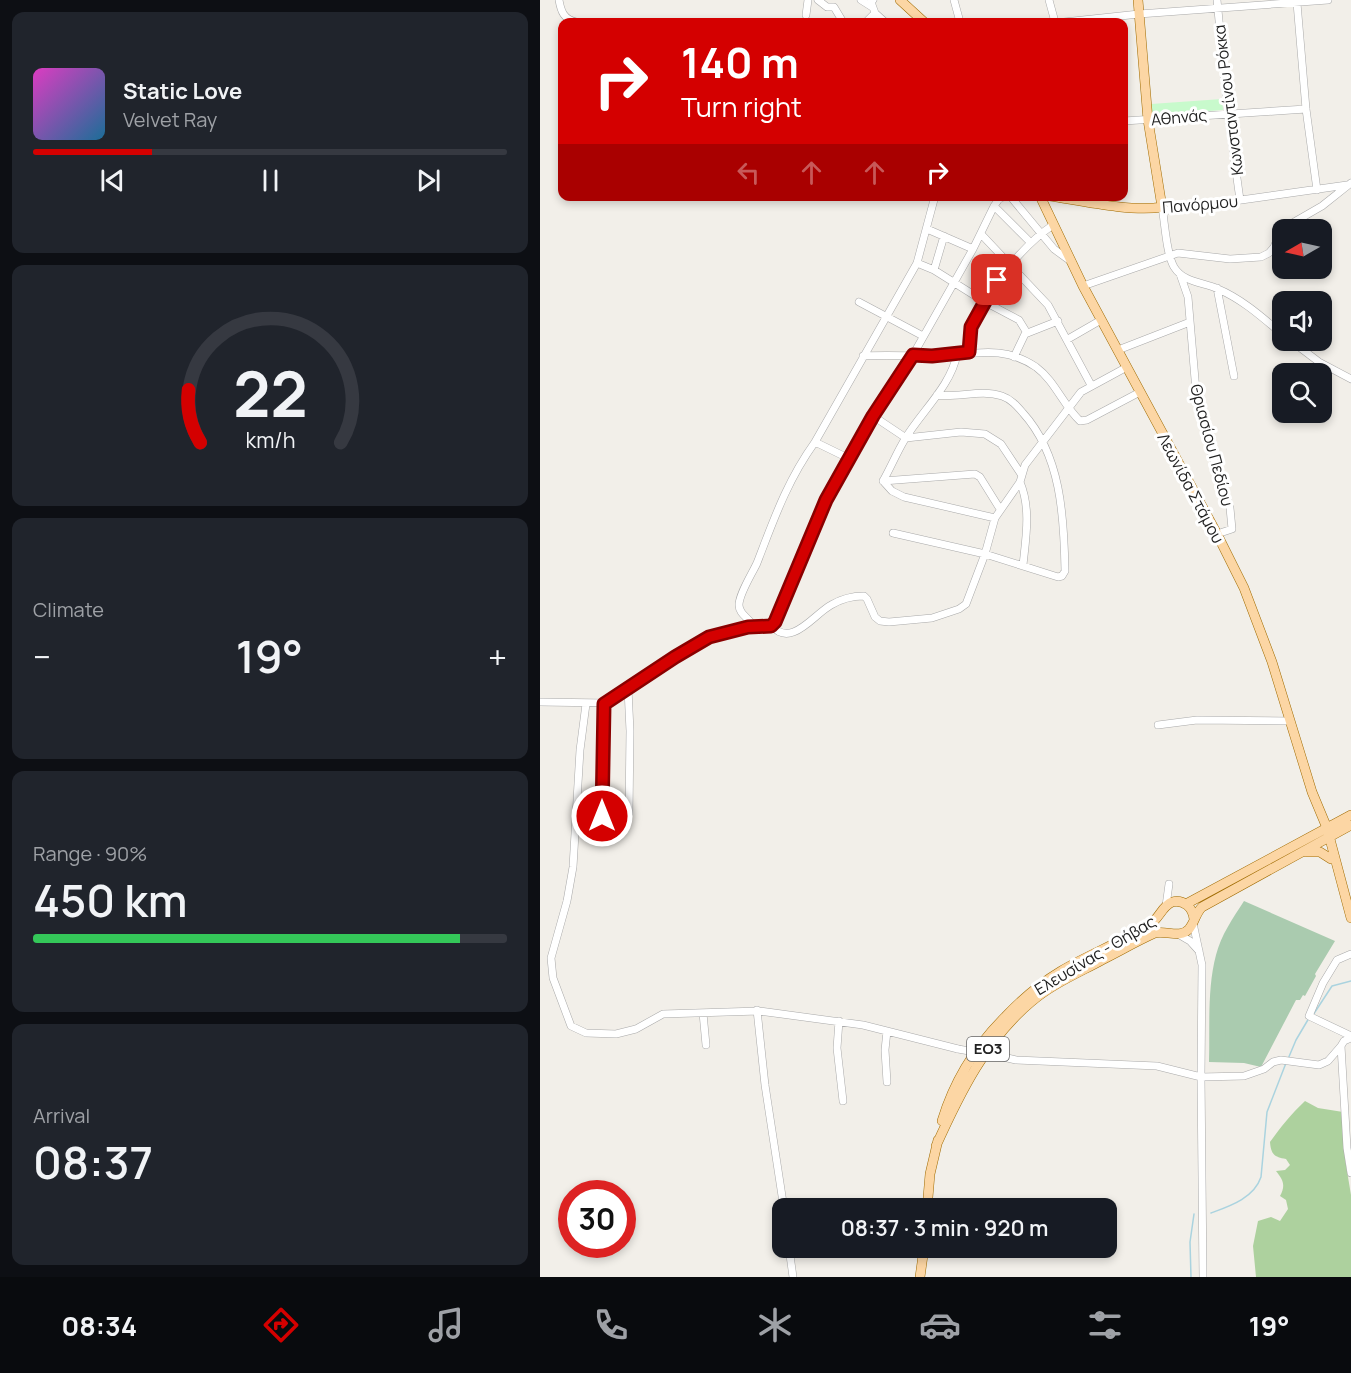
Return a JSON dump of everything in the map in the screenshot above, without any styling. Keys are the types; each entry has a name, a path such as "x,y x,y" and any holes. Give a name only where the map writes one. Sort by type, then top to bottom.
{"main road":[{"path":"900,0 917,18"},
{"path":"1133,0 1137,14"},
{"path":"1138,0 1137,14 1146,120 1161,209"},
{"name":"Λεωνίδα Στάμου","path":"1042,201 1083,286 1244,588 1258,622 1326,834"},
{"name":"Πανόρμου","path":"1107,201 1161,209"},
{"name":"Λεωνίδα Στάμου","path":"1312,792 1320,807 1326,834"},
{"name":"ΕΟ3","path":"1320,807 1327,814 1334,816 1351,813"},
{"name":"Ελευσίνας - Θήβας","path":"936,1146 977,1064 1001,1032 1023,1009 1046,991 1079,972 1155,933 1185,932 1202,907 1292,857 1326,834 1351,813"},
{"name":"Ελευσίνας - Θήβας","path":"927,1198 928,1185 942,1120 957,1082 978,1048 1026,997 1061,971 1145,928 1173,902 1184,903 1326,834 1351,825"},
{"path":"1326,834 1331,859 1337,870"},
{"path":"1326,834 1351,918"},
{"name":"ΕΟ3","path":"1292,857 1313,851 1320,852 1331,859"},
{"path":"1184,903 1192,911 1193,921"},
{"name":"Ελευσίνας - Θήβας","path":"1164,910 1162,924 1173,933"},
{"path":"920,1277 923,1258"}],"street":[{"path":"559,0 562,13 568,18"},
{"path":"806,15 808,0"},
{"path":"818,0 827,7 834,7 841,18"},
{"path":"861,0 873,7"},
{"path":"954,0 959,18"},
{"path":"1049,0 1054,18"},
{"name":"Κωνσταντίνου Ρόκκα","path":"1217,0 1228,113 1240,200"},
{"path":"1100,18 1218,9 1274,2 1297,3 1328,0"},
{"path":"1297,3 1306,109 1317,190"},
{"name":"Αθηνάς","path":"1128,121 1306,109"},
{"path":"1083,286 1170,254 1192,254 1230,259 1261,257 1274,247 1282,229 1322,206 1350,184"},
{"name":"Πανόρμου","path":"1161,209 1350,184"},
{"path":"754,627 739,608 741,595 754,570 782,498 797,467 815,442 917,263 934,201"},
{"path":"771,626 778,616 826,500 873,416 913,355 998,201"},
{"path":"1014,201 1054,249 1070,261"},
{"path":"994,206 1031,243"},
{"name":"Θριασίου Πεδίου","path":"1161,209 1173,265 1180,274 1188,297 1196,391 1212,455 1231,515 1232,529 1217,534"},
{"path":"969,352 971,327 997,280 1041,233 1053,225"},
{"path":"927,229 973,249"},
{"path":"981,234 1042,297 1058,321 1091,385"},
{"path":"934,270 944,236"},
{"path":"917,263 934,270 1018,320 1027,333"},
{"path":"1180,274 1196,283 1217,288 1247,306 1272,326"},
{"path":"1217,288 1234,376"},
{"path":"860,302 923,336"},
{"path":"1068,339 1101,320"},
{"path":"1014,357 1027,333 1058,321"},
{"path":"1118,350 1190,322"},
{"path":"863,356 957,354 984,351 1014,357 1037,369 1050,381 1078,419 1083,421 1140,392"},
{"path":"1302,351 1351,379"},
{"path":"883,481 906,438 937,395 956,361 957,354"},
{"path":"540,702 604,704 709,637 735,630 771,626 780,633 788,634 797,631 831,605 858,596 864,596 867,599 875,617 889,622 932,618 950,613 966,604 985,554 995,518 1021,478 1025,465 1081,392 1127,367"},
{"path":"893,533 985,554 1058,577 1062,576 1065,571 1060,501 1052,462 1044,442 1030,420 1006,397 992,394 937,395"},
{"path":"873,416 906,438 961,432 985,434 1001,444 1021,478 1024,492 1027,511 1023,565"},
{"path":"815,442 850,459"},
{"path":"883,481 975,474 980,477 1000,509"},
{"path":"883,481 892,491 904,497 995,518"},
{"path":"628,689 629,813"},
{"path":"586,704 580,750 573,867 567,902 551,958 553,978 569,1022 581,1032 615,1034 636,1029 663,1014 757,1010 839,1021 1016,1060 1157,1066 1201,1077 1244,1076 1281,1060 1322,1064 1328,1061 1351,1037"},
{"path":"602,816 604,704"},
{"path":"1158,725 1197,720 1290,721"},
{"path":"1164,910 1169,884 1173,893 1184,903"},
{"path":"1193,921 1201,955 1202,971 1203,1277"},
{"path":"1173,933 1190,941 1201,955"},
{"path":"1351,954 1337,960 1323,983 1309,1016 1351,1037"},
{"path":"757,1010 765,1085 782,1198"},
{"path":"703,1013 706,1045"},
{"path":"839,1021 838,1057 843,1101"},
{"path":"887,1031 885,1050 887,1082"},
{"path":"1341,1046 1351,1173"},
{"path":"790,1258 793,1277"}],"green space":[{"path":"1222,99 1223,110 1151,115 1151,104"},
{"path":"1244,901 1335,941 1305,996 1296,1000 1261,1067 1244,1063 1209,1062 1210,995 1213,968 1221,941"},
{"path":"1305,1101 1318,1108 1343,1112 1345,1159 1351,1195 1351,1277 1256,1277 1253,1246 1258,1221 1271,1217 1280,1221 1288,1209 1286,1200 1280,1196 1283,1183 1276,1171 1285,1170 1290,1165 1286,1159 1274,1154 1270,1142"}],"waterway":[{"path":"1313,1015 1332,986 1351,981"},
{"path":"1288,1059 1309,1018"},
{"path":"1211,1213 1247,1196 1258,1184 1261,1177 1267,1112 1286,1063"},
{"path":"1191,1277 1190,1242 1194,1214"}],"route":[{"path":"602,816 604,704 709,637 748,627 771,626 775,622 826,500 873,416 913,355 932,356 969,352 971,327 997,280"}]}
